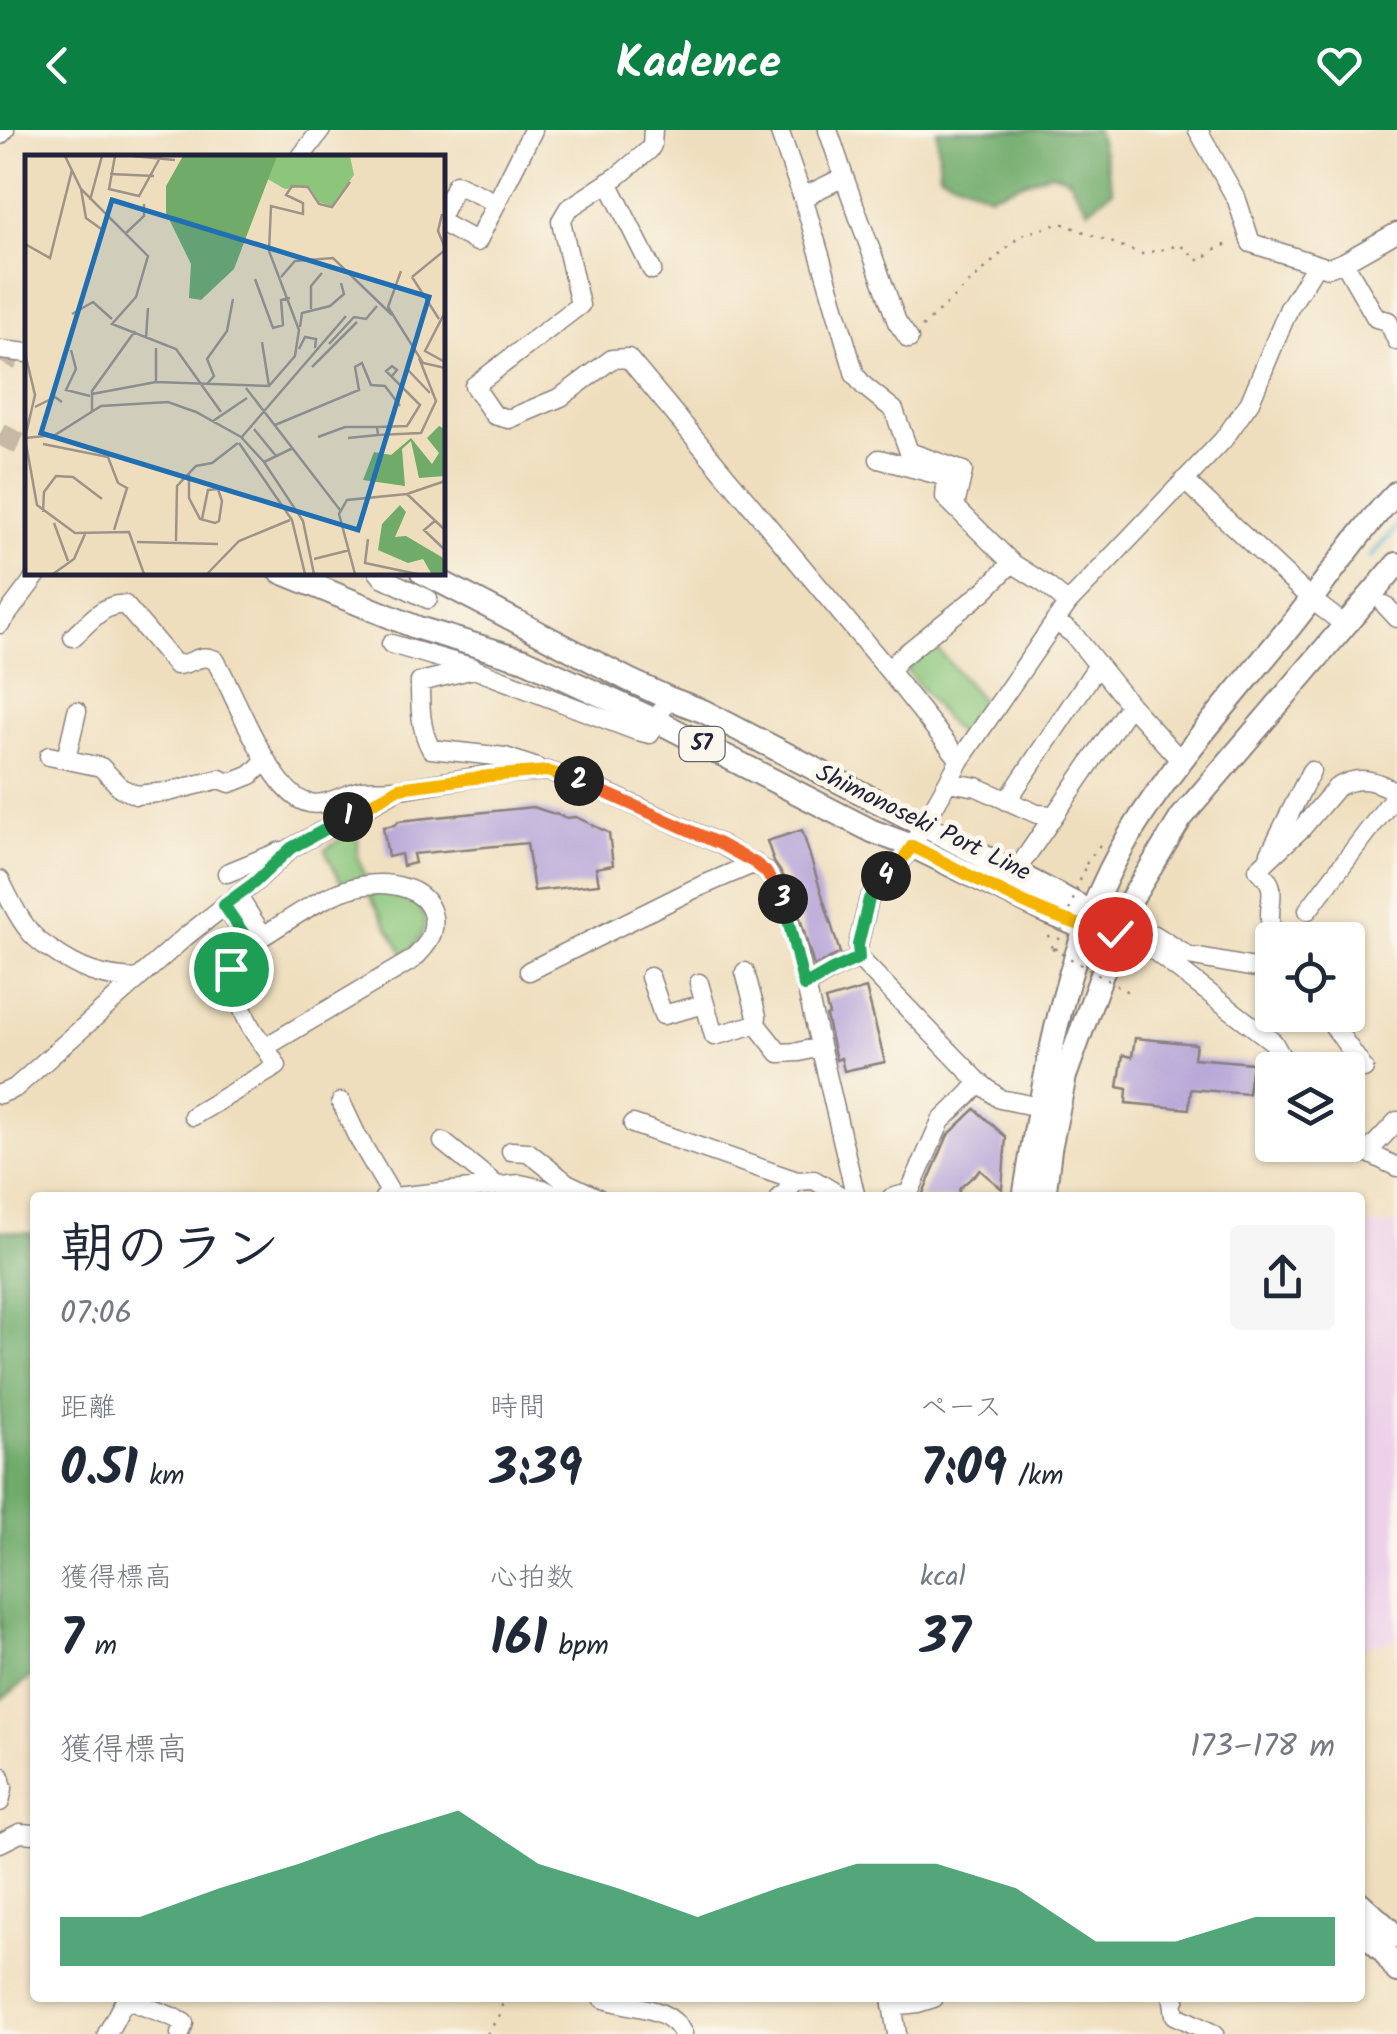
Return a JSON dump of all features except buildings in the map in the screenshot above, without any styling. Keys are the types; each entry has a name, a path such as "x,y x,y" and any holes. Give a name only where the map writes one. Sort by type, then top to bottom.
{"main road":[{"path":"1044,1192 1054,1036 1089,921 1109,874 1130,834 1181,761 1397,492"},
{"path":"1026,1192 1048,1109 1066,1076 1126,908 1182,818 1397,564"},
{"name":"Shimonoseki Port Line","path":"288,575 418,628 525,660 657,721 872,831 912,846 1048,912 1089,921"},
{"name":"Shimonoseki Port Line","path":"428,584 703,711 1016,872 1115,934"},
{"path":"1365,1908 1397,1937"},
{"path":"1365,1934 1397,1970"}],"street":[{"path":"302,155 321,130"},
{"path":"445,225 477,242 534,130"},
{"path":"653,130 648,150 568,209 561,221 580,304 474,386 494,416 509,418 561,397 612,359 628,358 960,760"},
{"path":"780,130 855,375 894,410 909,452 962,471 955,506"},
{"path":"828,130 897,322 909,339"},
{"path":"1201,131 1237,200 1251,243 1328,268 1397,232"},
{"path":"804,201 813,192 844,177"},
{"path":"608,182 652,270"},
{"path":"445,208 456,184 496,203"},
{"path":"1344,262 1376,318 1388,320 1397,341"},
{"path":"1048,1109 1000,1099 978,1082 859,958 858,945 869,899 912,846 960,760 1068,603 1223,440 1250,402 1289,308 1316,265"},
{"path":"0,350 25,353"},
{"path":"878,458 947,477 945,496 1012,564 1068,603"},
{"path":"1184,480 1312,600 1345,625"},
{"path":"889,671 1012,564"},
{"path":"0,624 37,575"},
{"path":"380,575 428,584 418,628"},
{"path":"72,637 118,603 125,605 176,665 200,656 215,660 265,761 297,797 311,804 366,789 547,771"},
{"path":"1055,621 1073,634 1181,761"},
{"path":"391,644 474,668 650,734 668,698"},
{"path":"1007,801 1098,665"},
{"path":"474,668 420,682 420,706 428,745 436,751 505,757 583,782 720,844 766,872 784,902 855,1192"},
{"path":"1016,872 1130,705"},
{"path":"76,712 57,758 102,767 121,788 136,796 220,779 236,781 265,761"},
{"path":"1265,862 1310,771"},
{"path":"1270,922 1273,890 1269,879 1258,870 1336,788 1358,779 1373,780 1397,793 1308,910"},
{"path":"948,782 978,787 1037,814 1054,815"},
{"path":"228,873 291,848 399,788"},
{"path":"0,1094 15,1088 291,848"},
{"path":"529,971 755,863"},
{"path":"0,880 24,926 65,960 91,973 137,979"},
{"path":"231,900 263,936 328,897 357,886 401,886 417,892 432,913 429,942 412,960 267,1046"},
{"path":"193,1116 278,1066 246,1016 231,969 256,952 231,900"},
{"path":"1115,934 1140,940 1274,1042 1278,1052"},
{"path":"1140,940 1154,935 1188,956 1255,969"},
{"path":"804,986 859,958"},
{"path":"746,972 756,1024 778,1053 819,1047"},
{"path":"650,976 663,1014 705,1004"},
{"path":"698,982 714,1036 756,1024"},
{"path":"909,1192 941,1121 978,1082"},
{"path":"340,1102 390,1192"},
{"path":"1397,1122 1366,1152 1397,1167"},
{"path":"633,1124 797,1181 814,1180 834,1192"},
{"path":"443,1142 496,1186"},
{"path":"511,1150 528,1152 567,1183 586,1192"},
{"path":"786,1192 797,1181"},
{"path":"434,1192 528,1184 547,1192"},
{"path":"0,1776 0,1802"},
{"path":"0,1843 20,1833 30,1834"},
{"path":"107,2034 124,2002"},
{"path":"133,2002 178,2018 182,2029"},
{"path":"618,2002 672,2018 684,2034"},
{"path":"898,2034 892,2002 921,2002"},
{"path":"1174,2002 1175,2014 1214,2034"}],"path":[{"path":"909,339 1021,235 1048,227 1061,224 1142,254 1180,244 1200,261 1218,248 1250,239"},
{"path":"1103,840 1086,864 1053,949 1128,992"},
{"path":"488,2034 502,2002"}],"shaded area":[{"path":"1397,1223 1397,1640 1365,1646 1365,1226"}],"green space":[{"path":"937,130 1097,130 1113,190 1088,210 1068,178 1051,173 989,195 940,174"},
{"path":"934,645 983,702 965,730 955,731 908,672 909,666"},
{"path":"358,826 358,855 366,880 341,882 325,850"},
{"path":"368,893 411,899 423,914 422,933 405,956"},
{"path":"0,1230 30,1233 30,1678 0,1700"}],"waterway":[{"path":"1371,557 1397,527"}],"tunnel":[{"path":"0,350 25,362"},
{"path":"0,434 25,446"}],"route":[{"path":"231,969 256,952 224,905 291,848 399,788 547,771 583,782 720,844 766,872 784,902 804,986 859,958 858,945 869,899 912,846 1048,912 1086,928 1115,934"}]}
